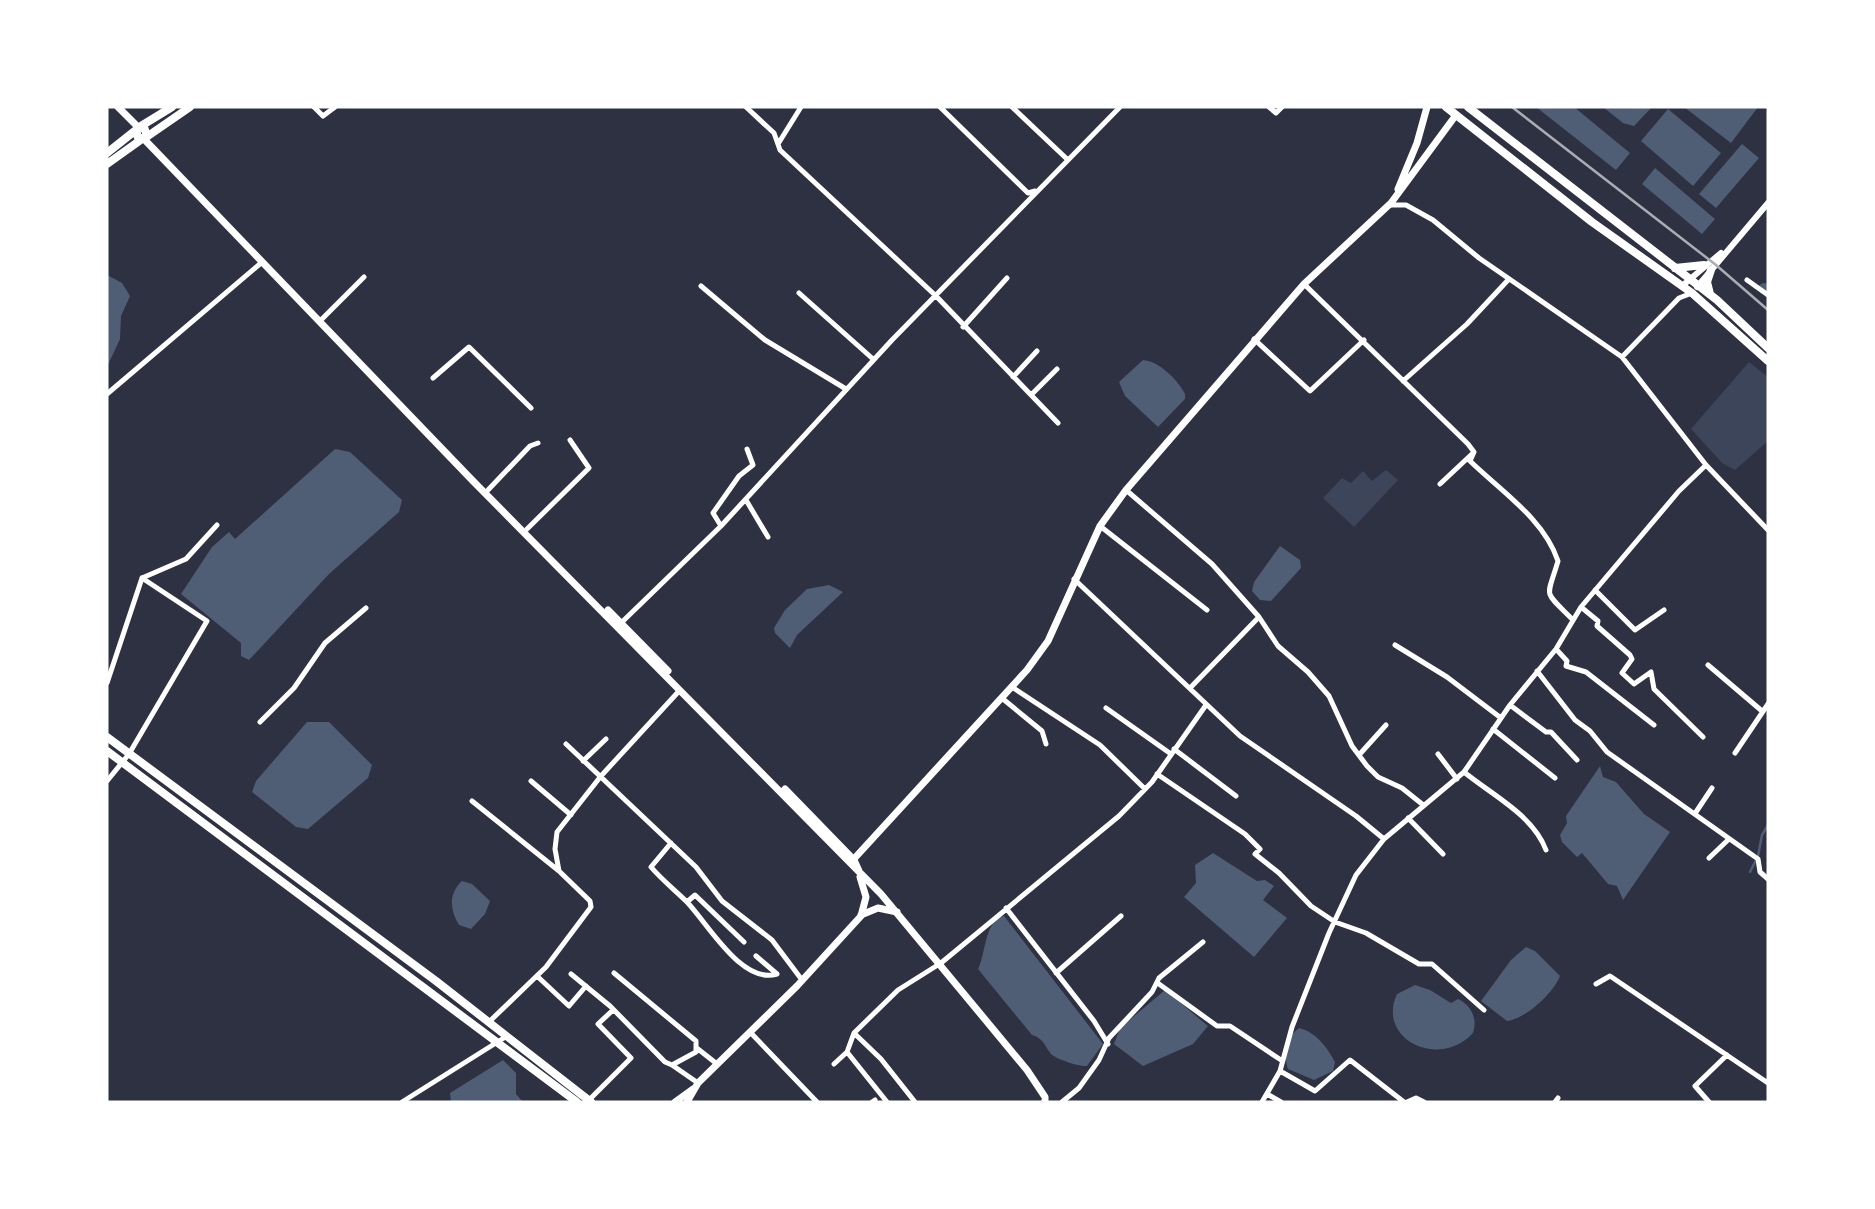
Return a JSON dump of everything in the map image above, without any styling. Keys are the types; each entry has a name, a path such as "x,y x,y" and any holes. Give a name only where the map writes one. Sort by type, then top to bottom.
{"highway":[{"path":"107,153 138,128 172,107"},
{"path":"107,164 190,107"},
{"path":"1446,107 1592,222 1682,286 1711,295 1768,348"},
{"path":"1468,107 1689,279 1695,289 1768,362"},
{"path":"138,128 136,136 144,138"},
{"path":"1675,268 1708,268 1707,282 1711,295"},
{"path":"107,737 489,1022 590,1101"},
{"path":"107,751 577,1102"}],"main road":[{"path":"118,107 138,128"},
{"path":"1391,202 1417,143 1427,107"},
{"path":"852,862 1003,699 1048,640 1100,526 1126,490 1304,284 1391,202 1455,115"},
{"path":"144,138 261,263 852,862"},
{"path":"144,138 852,862 940,963 1027,1070 1045,1097 1045,1102"},
{"path":"859,873 865,902 861,916"},
{"path":"675,1102 698,1083 802,980 861,916 878,908 897,913"},
{"path":"698,1083 711,1084"},
{"path":"687,1102 698,1083"}],"street":[{"path":"314,107 323,117 335,107"},
{"path":"746,107 774,134 780,150 936,296 963,327 1059,423"},
{"path":"778,144 801,107"},
{"path":"940,107 1028,192 1035,191"},
{"path":"1012,107 1068,160"},
{"path":"621,623 722,526 873,359 1120,107"},
{"path":"1269,107 1276,113 1282,107"},
{"path":"1391,202 1406,205 1433,220 1509,279 1622,357 1706,464 1768,530"},
{"path":"1622,357 1679,298 1695,289 1708,268 1768,205"},
{"path":"107,394 261,263"},
{"path":"1679,298 1682,286 1708,268"},
{"path":"322,319 364,277"},
{"path":"963,327 1007,278"},
{"path":"1403,381 1467,324 1509,279"},
{"path":"1747,280 1768,295"},
{"path":"1304,284 1364,340 1474,452"},
{"path":"701,286 765,340 846,389"},
{"path":"799,293 873,359"},
{"path":"1254,339 1311,391 1364,340"},
{"path":"433,378 469,347 531,408"},
{"path":"1013,377 1037,351"},
{"path":"1031,396 1057,369"},
{"path":"527,529 589,468 570,440"},
{"path":"488,490 530,446 538,443"},
{"path":"722,526 713,513 738,476 752,465 747,449"},
{"path":"1440,484 1474,452"},
{"path":"1474,452 1470,461 1540,528 1553,546 1558,561 1547,589 1548,595 1572,619"},
{"path":"1262,1102 1280,1071 1281,1060 1356,875 1384,839 1422,804 1464,772 1510,705 1556,649 1581,607 1679,491 1706,464"},
{"path":"1126,490 1212,564 1258,617 1278,646 1308,672 1329,696 1359,755 1378,777 1402,788 1422,804"},
{"path":"746,500 768,537"},
{"path":"107,683 142,578 186,559 217,524"},
{"path":"1100,526 1207,610"},
{"path":"107,781 129,754 207,621 142,578"},
{"path":"1074,579 1240,736 1356,816 1384,839"},
{"path":"1595,590 1635,630 1664,610"},
{"path":"1581,607 1598,621 1597,626 1630,655 1632,659 1622,673 1627,680 1634,684 1651,672 1654,689 1680,718 1703,737"},
{"path":"260,722 293,688 325,643 366,608"},
{"path":"1191,687 1258,617"},
{"path":"1395,645 1447,677 1502,718"},
{"path":"1556,649 1567,661 1566,666 1586,672 1654,725"},
{"path":"1708,665 1762,711"},
{"path":"1537,671 1575,720 1590,731 1607,752 1632,768 1644,781 1696,812 1758,859 1760,872 1768,878"},
{"path":"1012,687 1100,745 1145,789"},
{"path":"559,871 555,849 557,832 601,776 680,690"},
{"path":"1003,699 1042,731 1046,744"},
{"path":"1735,753 1768,704"},
{"path":"834,1064 847,1052 854,1033 898,990 940,963 1091,841 1145,789 1206,705"},
{"path":"1510,705 1546,732 1551,732 1577,760"},
{"path":"1106,708 1236,796"},
{"path":"1359,755 1386,725"},
{"path":"1493,729 1555,778"},
{"path":"583,761 606,739"},
{"path":"566,744 696,867 722,901 772,940 802,980"},
{"path":"1438,754 1457,779"},
{"path":"1464,772 1516,811 1541,836 1546,850"},
{"path":"1157,774 1245,834 1260,849 1255,855 1279,873 1311,906 1335,922 1366,933 1419,964 1432,964 1484,1010"},
{"path":"531,781 571,815"},
{"path":"1696,812 1712,788"},
{"path":"472,801 559,871 590,901 591,907 582,923 537,976 489,1022"},
{"path":"1408,818 1443,854"},
{"path":"1709,858 1729,839"},
{"path":"671,843 651,867 687,902 742,964 765,976 777,974 756,956"},
{"path":"687,902 695,895 744,942"},
{"path":"1006,908 1094,1021 1108,1044"},
{"path":"1056,973 1121,916"},
{"path":"1062,1102 1079,1087 1108,1044 1109,1038 1158,984 1159,978 1203,942"},
{"path":"614,973 681,1026 696,1041 698,1049 717,1064"},
{"path":"571,974 613,1010 631,1031 698,1083"},
{"path":"537,976 569,1006 586,986"},
{"path":"1596,984 1610,976 1768,1083"},
{"path":"1158,984 1217,1026 1230,1026 1281,1060"},
{"path":"590,1101 631,1058 598,1024 613,1010"},
{"path":"750,1032 817,1102"},
{"path":"854,1033 881,1059 915,1102"},
{"path":"402,1102 495,1040 507,1036"},
{"path":"672,1065 698,1049"},
{"path":"847,1052 887,1102"},
{"path":"1709,1102 1695,1086 1727,1055"},
{"path":"1280,1071 1315,1091 1350,1060 1405,1102 1416,1098 1424,1102"},
{"path":"1267,1094 1281,1102"}],"shaded area":[{"path":"1536,107 1574,107 1630,153 1616,170"},
{"path":"1603,107 1652,107 1634,126 1623,123"},
{"path":"1684,107 1758,107 1731,143"},
{"path":"1668,109 1721,153 1693,186 1641,141"},
{"path":"1742,144 1759,158 1716,208 1699,194"},
{"path":"1655,168 1715,219 1702,234 1642,184"},
{"path":"107,275 122,283 130,296 121,316 120,339 107,367"},
{"path":"1143,360 1167,372 1185,394 1185,399 1158,427 1125,396 1119,382"},
{"path":"1749,362 1768,377 1768,441 1735,470 1722,463 1691,429"},
{"path":"335,449 350,452 402,500 399,512 329,574 249,660 241,656 241,643 181,594 212,547 229,532 235,539"},
{"path":"1386,470 1398,480 1354,527 1323,498 1342,478 1351,483 1363,471 1372,481"},
{"path":"1280,546 1300,560 1301,568 1271,601 1260,600 1252,591 1254,582"},
{"path":"829,585 843,592 797,635 790,648 775,633 774,628 785,610 807,589"},
{"path":"307,722 329,722 372,765 368,778 308,829 296,827 252,792 256,781"},
{"path":"1600,766 1603,777 1616,782 1644,814 1670,832 1623,900 1617,886 1608,884 1582,853 1577,857 1562,842 1560,835 1567,823 1566,816"},
{"path":"1213,853 1257,881 1265,880 1274,886 1263,900 1287,918 1254,957 1184,897 1196,883 1195,865"},
{"path":"462,881 472,884 490,901 485,914 471,929 459,925 452,908 454,891"},
{"path":"1004,916 1103,1044 1087,1066 1068,1062 1051,1054 978,969 989,931 997,919"},
{"path":"1526,947 1535,951 1560,976 1538,1004 1522,1016 1507,1021 1481,1001 1511,960"},
{"path":"1415,985 1430,990 1451,1003 1458,999 1467,1005 1474,1018 1473,1033 1459,1044 1444,1049 1428,1049 1403,1036 1395,1024 1393,1010 1397,994"},
{"path":"1165,990 1208,1026 1193,1044 1143,1066 1114,1044 1120,1028"},
{"path":"1299,1028 1311,1033 1325,1046 1335,1062 1333,1071 1314,1080 1288,1069 1287,1047"},
{"path":"503,1060 516,1073 516,1094 523,1102 451,1102 450,1093"}],"waterway":[{"path":"1764,288 1768,290"},
{"path":"1758,856 1762,835 1768,825"},
{"path":"1750,872 1756,860"}],"railway":[{"path":"1512,107 1716,265 1768,310"}]}
